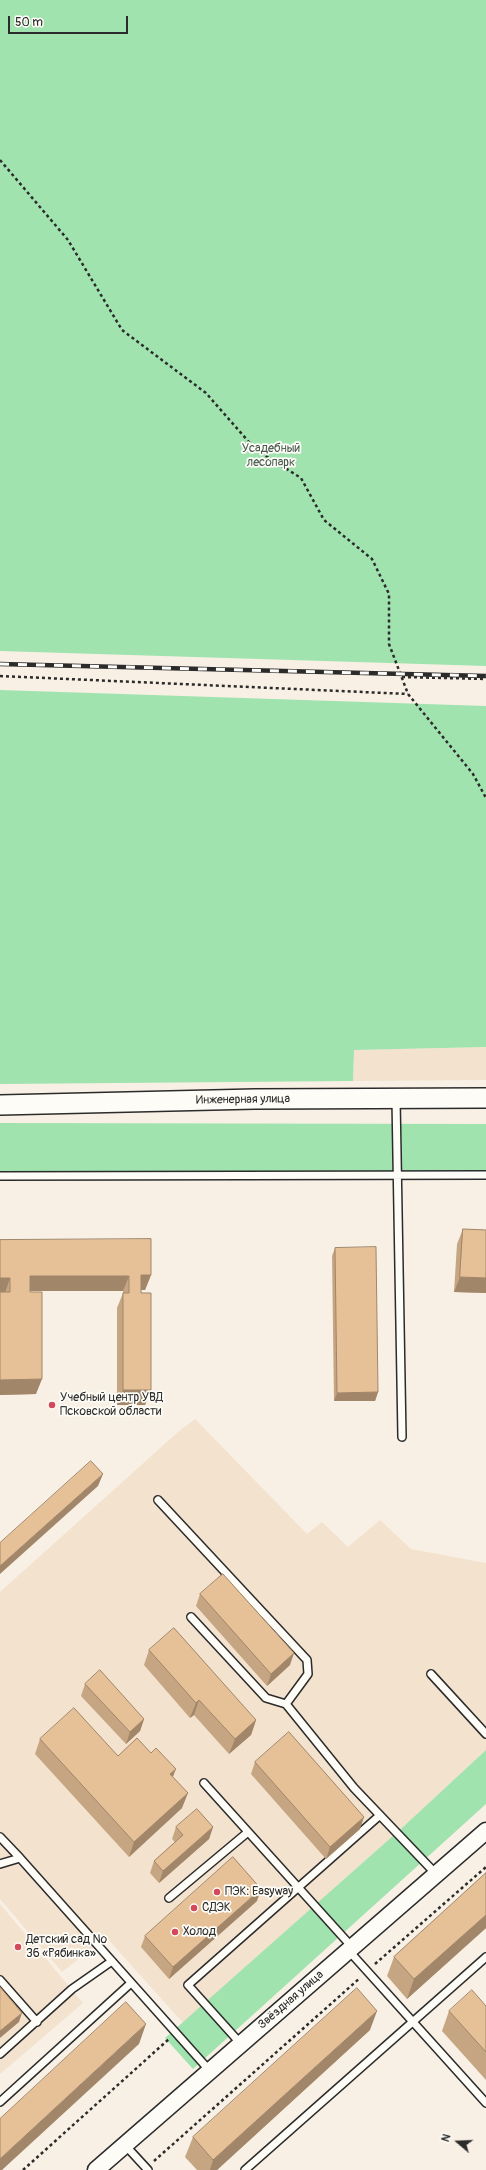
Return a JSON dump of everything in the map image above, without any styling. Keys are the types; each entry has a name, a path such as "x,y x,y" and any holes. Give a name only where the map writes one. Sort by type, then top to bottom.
{"main road":[{"name":"Инженерная улица","path":"0,1105 255,1099 486,1098"}],"street":[{"name":"Звёздная улица","path":"96,2170 486,1831"}],"lane":[{"path":"396,1099 402,1437"},
{"path":"0,1176 486,1175"},
{"path":"158,1500 307,1660 308,1674 286,1704"},
{"path":"191,1618 266,1698 286,1704 354,1788 379,1816 436,1874"},
{"path":"431,1674 486,1734"},
{"path":"204,1783 299,1888 368,1971 486,2103"},
{"path":"241,2044 188,1985 379,1816"},
{"path":"169,1898 248,1832"},
{"path":"0,1837 210,2071"},
{"path":"0,1864 20,1858"},
{"path":"245,2170 486,1957"},
{"path":"0,2054 72,1989 112,1961"},
{"path":"0,1980 37,2022"},
{"path":"0,2102 131,1982"},
{"path":"125,2145 147,2169"}],"path":[{"path":"0,160 68,240 122,330 206,393 255,449 301,478 324,520 372,559 389,594 389,644 408,694 473,774 486,798"},
{"path":"0,676 408,694"},
{"path":"402,677 486,679"},
{"path":"147,2169 486,1867"},
{"path":"23,2170 176,2033"}],"shaded area":[{"path":"486,1047 486,1080 353,1081 354,1050"},
{"path":"195,1419 307,1534 322,1522 348,1547 380,1520 411,1549 486,1563 486,1750 403,1827 183,2023 106,1937 62,1972 0,1899 0,1592 178,1432"},
{"name":"Детский сад № 36 «Рябинка»","path":"0,1904 83,2003 0,2074"}],"green space":[{"name":"Усадебный лесопарк","path":"0,0 486,0 486,666 0,651"},
{"path":"0,690 486,706 486,1047 354,1050 353,1081 0,1084"},
{"path":"0,1123 486,1124 486,1175 0,1174"},
{"path":"486,1750 486,1804 193,2069 165,2038 403,1827"}],"building":[{"path":"463,1229 486,1230 486,1278 460,1277"},
{"path":"151,1239 151,1275 141,1275 141,1293 151,1293 151,1390 123,1390 123,1293 129,1293 129,1276 30,1276 30,1292 42,1292 42,1379 0,1380 0,1292 10,1292 10,1278 0,1278 0,1240"},
{"path":"376,1247 378,1392 337,1393 335,1248"},
{"path":"91,1461 103,1474 0,1566 0,1543"},
{"path":"223,1574 294,1653 271,1674 200,1594"},
{"path":"174,1628 256,1720 235,1739 199,1700 196,1703 149,1650"},
{"path":"100,1670 144,1719 130,1732 85,1684"},
{"path":"74,1708 118,1756 137,1738 151,1753 156,1748 176,1769 170,1774 188,1793 134,1842 40,1739"},
{"path":"289,1732 364,1817 330,1847 255,1762"},
{"path":"197,1809 213,1827 163,1871 154,1861 183,1835 176,1827"},
{"path":"233,1857 261,1889 173,1967 145,1936"},
{"path":"486,1873 486,1915 414,1979 394,1957"},
{"path":"0,1987 22,2013 0,2031"},
{"path":"357,1988 377,2011 213,2160 193,2137"},
{"path":"472,1990 486,2006 486,2052 449,2011"},
{"path":"126,2002 146,2024 0,2159 0,2119"}],"railway":[{"path":"0,664 486,676"}],"place":[{"name":"Учебный центр УВД Псковской области","path":"52,1405"},
{"name":"ПЭК: Easyway","path":"217,1892"},
{"name":"СДЭК","path":"194,1908"},
{"name":"Холод","path":"175,1932"},
{"name":"Детский сад № 36 «Рябинка»","path":"18,1947"}]}
